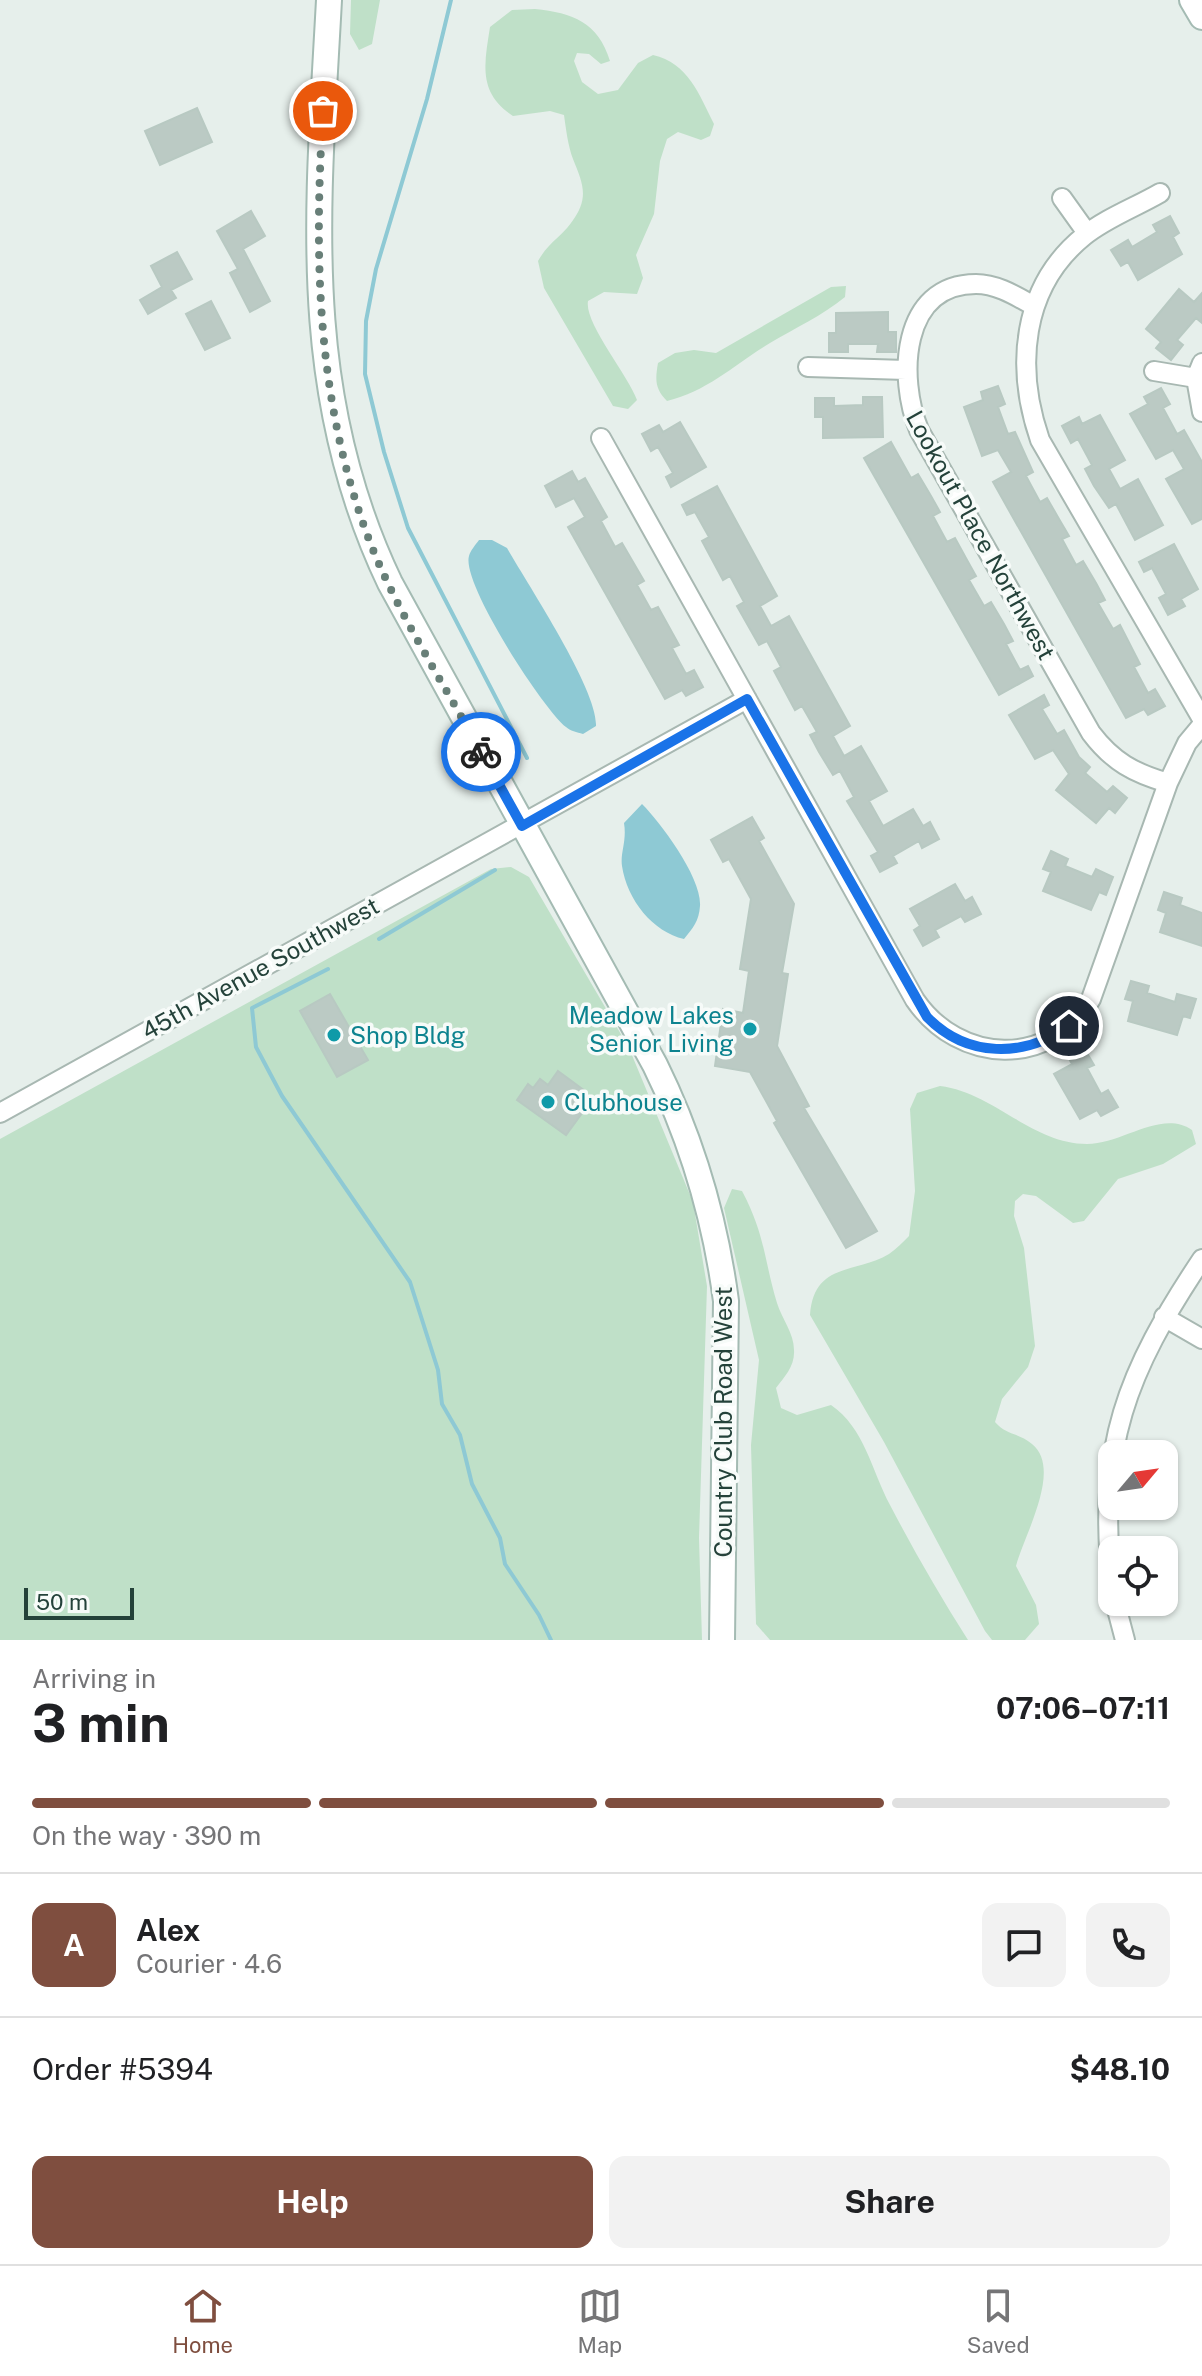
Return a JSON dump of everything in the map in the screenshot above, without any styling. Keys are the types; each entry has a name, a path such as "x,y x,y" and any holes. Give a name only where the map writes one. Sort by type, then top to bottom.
{"main road":[{"name":"Country Club Road West","path":"329,0 317,233 319,309 336,428 369,539 670,1095 691,1148 719,1246 728,1355 722,1640"},
{"path":"1192,0 1202,17"}],"street":[{"path":"601,438 915,1000 937,1027 952,1037 983,1047 1019,1049 1037,1044 1055,1036 1082,1014 1091,999 1168,783 1187,743 1202,722 1040,440 1032,416 1025,374 1027,337 1034,306 1059,262 1087,233 1160,193"},
{"path":"1062,198 1087,233"},
{"name":"Lookout Place Northwest","path":"1034,306 1011,293 978,284 940,295 919,315 912,330 906,388 919,430 1091,733 1105,752 1124,767 1168,783"},
{"path":"808,367 906,370"},
{"path":"1154,371 1199,370 1202,412"},
{"name":"45th Avenue Southwest","path":"0,1113 747,699"},
{"path":"1108,1536 1106,1509 1117,1427 1140,1362 1164,1317 1202,1259"},
{"path":"1164,1317 1202,1339"},
{"path":"1119,1616 1125,1640"}],"green space":[{"path":"351,0 380,0 372,44 359,50 350,34"},
{"path":"535,9 572,17 591,28 599,37 610,61 601,64 589,54 577,53 574,61 582,82 598,94 618,90 638,63 653,55 684,72 714,124 710,136 701,140 678,132 667,139 660,161 654,214 636,255 643,278 637,294 604,292 588,301 599,335 637,400 628,409 613,406 544,288 538,261 571,223 583,198 564,115 550,111 513,116 494,98 486,77 490,27 512,10"},
{"path":"846,286 845,297 836,304 708,384 667,401 660,392 656,379 658,363 675,353 694,350 716,353 831,287"},
{"path":"511,867 529,877 629,1048 693,1202 707,1286 699,1538 702,1640 0,1640 0,1139 491,869"},
{"path":"940,1086 960,1090 1048,1136 1067,1142 1101,1143 1168,1123 1192,1130 1196,1144 1163,1164 1118,1179 1084,1221 1073,1223 1036,1196 1023,1194 1015,1201 1014,1216 1024,1248 1035,1346 1028,1367 1002,1399 995,1422 1032,1444 1041,1455 1044,1469 1039,1503 1016,1566 1036,1605 1039,1624 1025,1640 992,1640 985,1631 884,1442 810,1315 813,1298 828,1278 889,1254 909,1236 915,1191 910,1109 917,1093"},
{"path":"732,1189 742,1191 755,1221 777,1303 793,1344 791,1366 776,1388 781,1408 797,1415 831,1405 852,1425 899,1522 968,1640 770,1640 756,1624 751,1445 759,1360 724,1208"}],"water":[{"path":"479,540 492,540 507,548 574,664 594,710 596,726 583,734 568,728 555,716 523,672 490,617 470,570 469,556"},
{"path":"642,804 688,866 699,894 698,916 684,939 662,929 643,913 625,879 622,861 624,823"}],"building":[{"path":"197,108 212,142 160,165 145,131"},
{"path":"251,211 265,236 243,249 270,301 250,312 230,273 238,269 217,231"},
{"path":"1170,216 1179,233 1173,237 1182,254 1138,280 1128,262 1121,266 1111,250 1128,240 1132,247 1157,232 1153,225"},
{"path":"177,252 192,279 171,290 176,298 148,314 140,300 162,287 151,266"},
{"path":"1179,289 1194,302 1202,293 1202,323 1196,318 1177,340 1183,345 1171,360 1156,348 1161,342 1146,329"},
{"path":"211,301 230,338 205,350 186,314"},
{"path":"888,312 888,332 896,332 896,352 877,352 878,344 848,344 848,352 829,352 829,333 836,333 836,313"},
{"path":"998,386 1005,404 998,407 1008,434 1015,432 1033,472 1026,476 1040,502 1047,498 1069,536 1062,539 1076,565 1083,561 1096,583 1105,600 1098,603 1113,629 1120,625 1140,664 1134,667 1148,693 1155,689 1165,706 1148,715 1144,709 1126,718 993,482 1011,472 998,450 982,456 964,407 983,400 981,392"},
{"path":"1161,388 1170,404 1163,408 1177,434 1184,430 1202,462 1202,519 1192,524 1166,479 1184,469 1173,450 1156,459 1130,414 1148,404 1144,397"},
{"path":"863,397 882,397 883,437 823,438 823,417 815,417 815,398 834,398 834,406 863,405"},
{"path":"1100,415 1125,460 1109,469 1120,489 1138,479 1163,525 1135,540 1116,504 1109,508 1094,486 1085,469 1092,465 1078,439 1071,443 1062,426 1079,417 1082,424"},
{"path":"680,422 706,467 671,487 666,477 673,473 658,447 651,451 642,434 659,425 663,432"},
{"path":"891,442 911,478 918,474 940,512 933,516 947,542 955,538 976,576 969,580 984,606 991,602 1004,624 1013,641 1006,644 1020,670 1028,666 1033,676 999,695 864,458"},
{"path":"572,471 578,482 585,478 607,517 601,521 615,547 622,543 644,581 637,585 651,610 658,607 679,645 672,648 686,674 694,670 703,687 686,696 682,690 665,699 568,527 585,517 574,498 556,507 545,486"},
{"path":"717,486 777,596 760,606 771,626 789,616 850,726 833,736 844,756 861,746 887,791 869,801 883,826 913,809 923,826 930,822 939,839 922,848 919,841 893,856 897,863 880,872 871,856 878,852 847,801 854,797 840,771 833,775 819,752 810,735 817,732 802,706 795,710 774,671 781,667 767,641 759,645 737,606 744,602 730,576 723,580 702,541 709,537 695,512 687,515 682,505"},
{"path":"1174,544 1198,589 1181,599 1185,606 1168,615 1159,598 1166,594 1152,568 1144,572 1139,562"},
{"path":"1044,695 1049,705 1042,709 1057,734 1064,730 1079,757 1090,767 1085,773 1107,792 1113,786 1127,798 1115,813 1109,808 1096,823 1056,790 1069,774 1053,750 1035,759 1009,715"},
{"name":"Meadow Lakes Senior Living","path":"752,817 764,838 759,841 794,904 782,973 788,974 777,1046 809,1106 804,1108 877,1231 846,1248 774,1123 777,1121 750,1072 715,1066 723,1009 743,1013 749,971 740,969 751,899 729,859 723,862 711,840"},
{"path":"1051,851 1068,859 1065,866 1092,877 1096,869 1113,877 1106,895 1099,892 1091,910 1043,891 1051,872 1043,869"},
{"path":"955,884 965,901 972,897 981,914 965,922 961,916 935,930 939,937 923,946 914,930 920,926 910,909"},
{"path":"1164,892 1182,898 1180,905 1202,913 1202,946 1160,932 1166,913 1158,910"},
{"path":"1131,981 1149,986 1147,993 1175,1002 1177,994 1196,999 1190,1018 1183,1016 1177,1035 1128,1021 1133,1001 1125,999"},
{"name":"Shop Bldg","path":"330,994 368,1060 337,1077 300,1011"},
{"path":"1084,1048 1094,1065 1087,1068 1101,1094 1108,1090 1118,1107 1101,1116 1097,1110 1080,1119 1054,1074 1072,1064 1068,1057"},
{"name":"Clubhouse","path":"558,1071 585,1091 576,1103 585,1109 566,1135 517,1100 528,1084 533,1088 540,1079 548,1085"}],"waterway":[{"path":"451,0 427,99 376,269 366,321 365,374 384,452 408,528 527,758"},
{"path":"379,939 495,870"},
{"path":"328,969 252,1008 256,1047 282,1096 410,1282 438,1370 442,1404 460,1435 472,1484 500,1538 505,1564 539,1615 551,1640"}],"way so far":[{"path":"323,111 317,233 319,309 325,369 350,485 369,539 400,604 481,752"}],"place":[{"name":"Meadow Lakes Senior Living","path":"750,1029"},
{"name":"Shop Bldg","path":"334,1035"},
{"name":"Clubhouse","path":"548,1102"}],"route":[{"path":"481,752 522,826 747,699 927,1017 937,1027 967,1044 1001,1050 1037,1044 1069,1026"}]}
